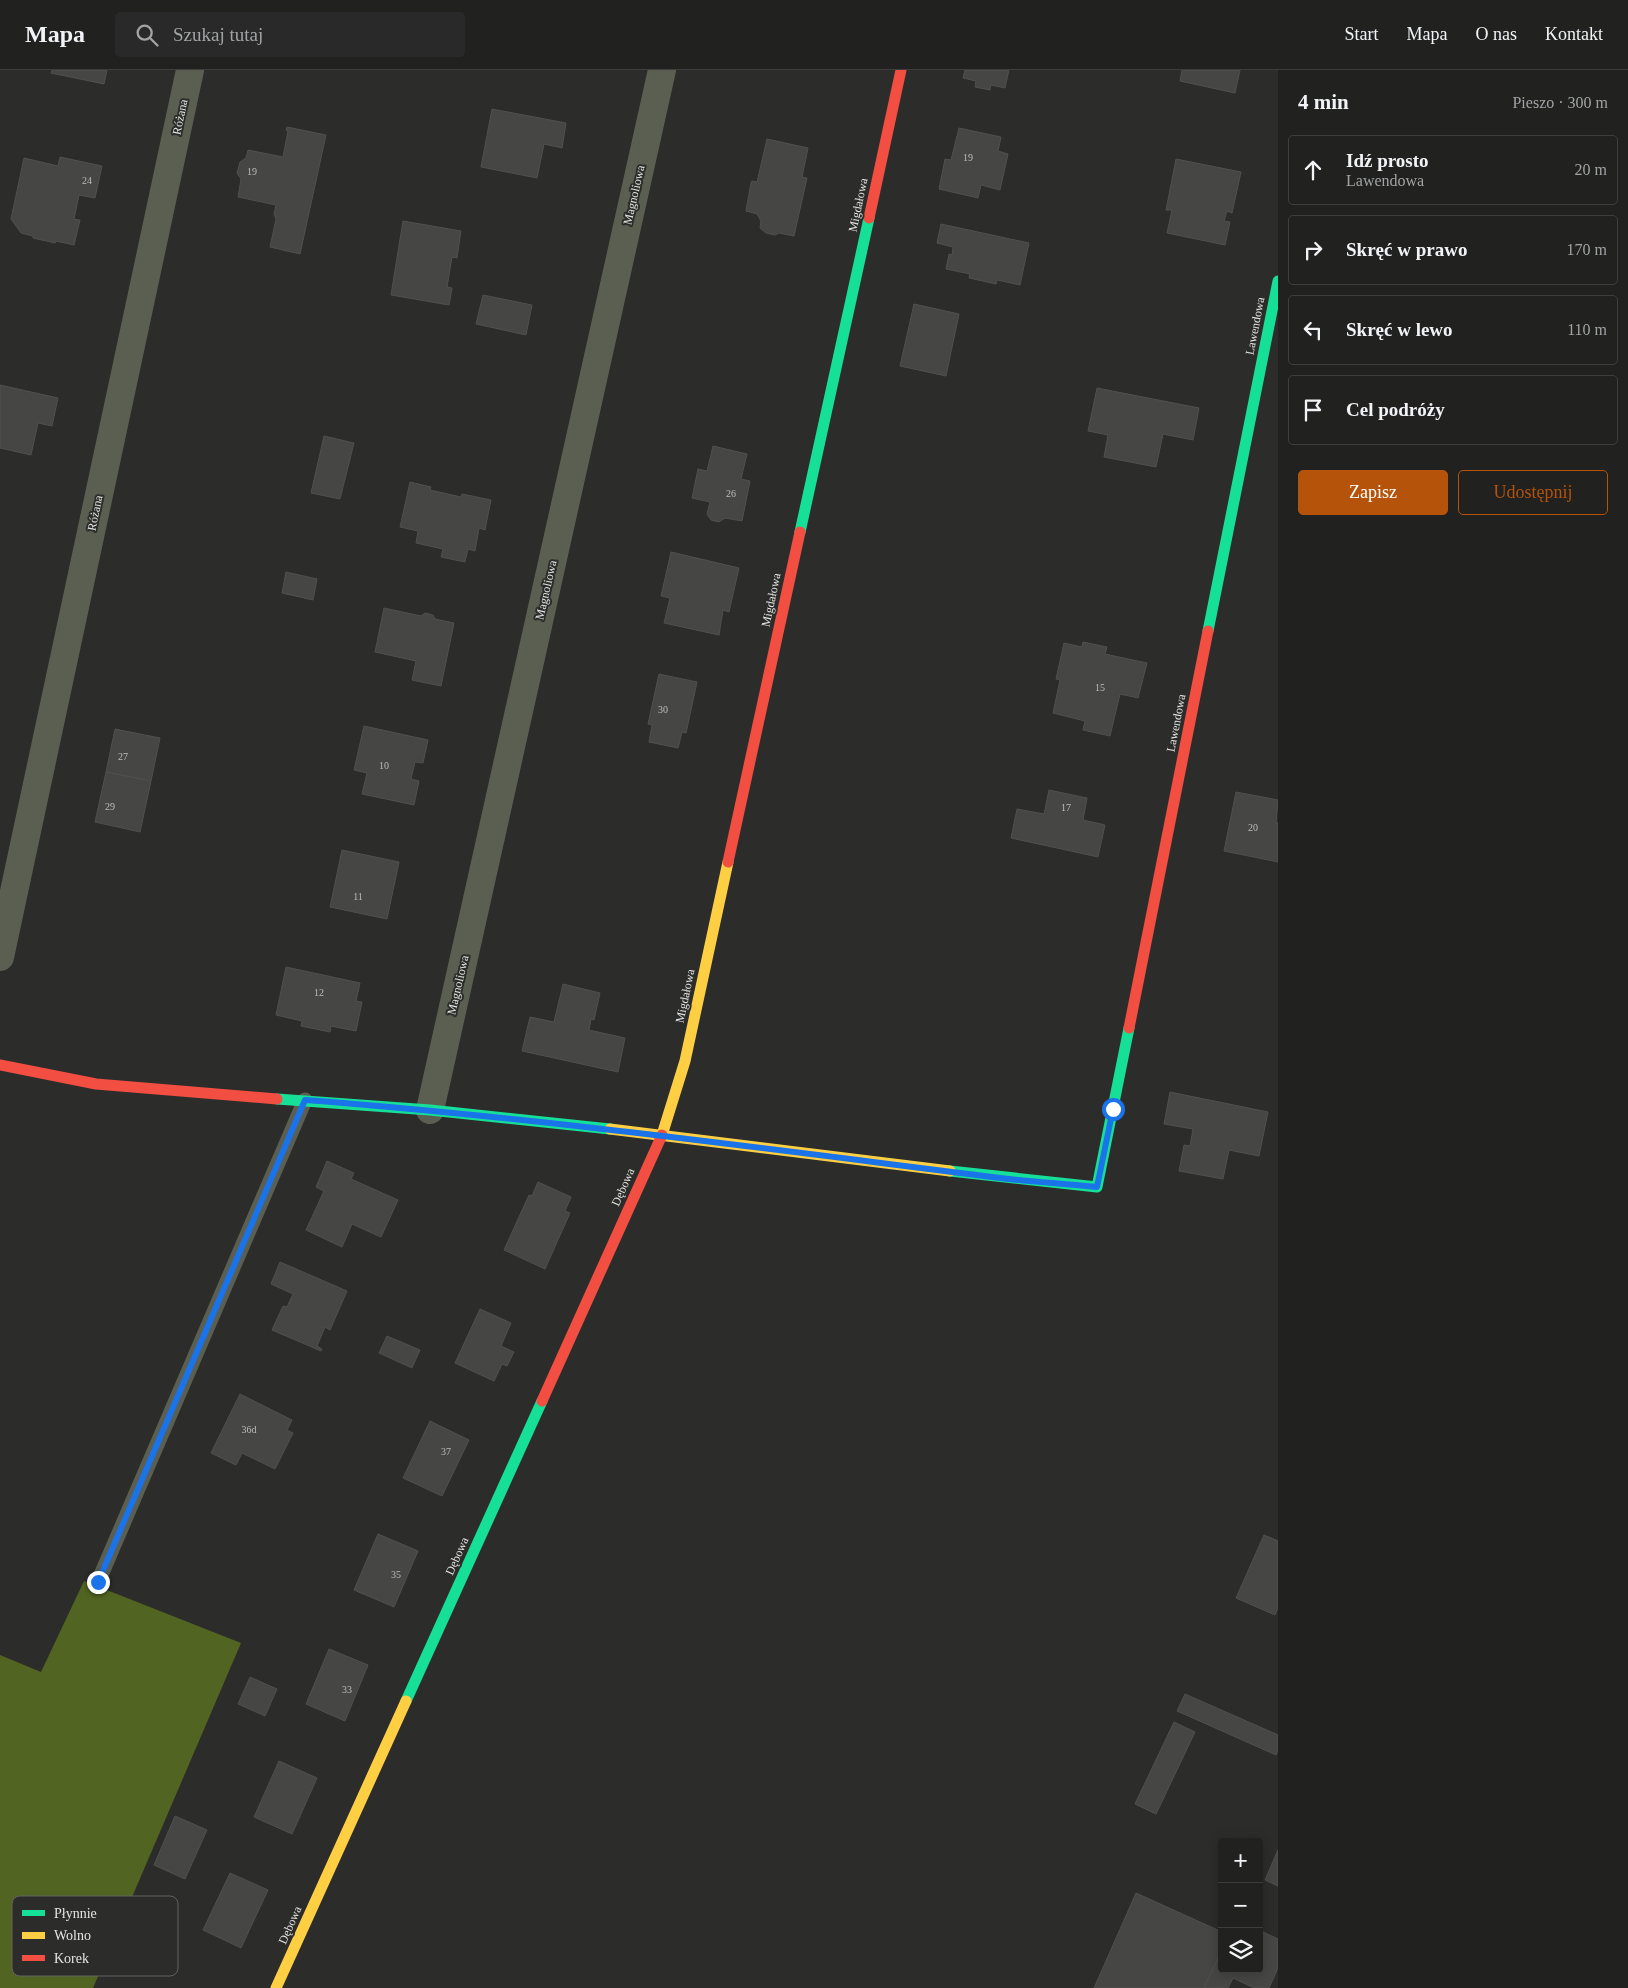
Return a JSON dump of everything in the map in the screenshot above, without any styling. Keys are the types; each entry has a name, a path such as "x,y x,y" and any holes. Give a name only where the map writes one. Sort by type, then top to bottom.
{"street":[{"name":"Różana","path":"0,957 190,70"},
{"name":"Magnoliowa","path":"430,1110 662,70"},
{"name":"Migdałowa","path":"662,1135 685,1061 901,70"},
{"name":"Lawendowa","path":"662,1135 1012,1179 1097,1187 1278,281"},
{"path":"0,1065 106,1085 152,1090 430,1110 662,1135"},
{"name":"Dębowa","path":"276,1988 662,1135"}],"lane":[{"path":"98,1582 305,1100"}],"green space":[{"path":"84,1581 241,1643 132,1896 12,1896 12,1976 98,1976 93,1988 0,1988 0,1655 41,1672"}],"building":[{"path":"52,70 107,70 104,84 51,73"},
{"path":"965,70 1009,70 1005,88 991,85 990,90 975,87 976,81 963,78"},
{"path":"1182,70 1240,70 1235,93 1180,81"},
{"path":"492,109 566,123 562,148 544,144 537,178 481,167"},
{"path":"287,127 326,135 300,254 270,247 276,219 274,214 276,205 238,197 241,179 237,173 240,162 246,158 248,150 283,157 288,131 286,130"},
{"path":"959,128 1001,137 998,151 1008,154 1000,190 981,185 978,198 939,189 945,159 951,160"},
{"path":"767,139 808,148 802,177 807,178 794,236 766,233 760,228 761,221 757,214 746,211 751,183 752,181 757,182"},
{"path":"60,157 102,166 95,198 79,195 74,219 80,220 74,245 33,238 33,236 21,233 11,219 24,158 58,166"},
{"path":"1176,159 1241,172 1232,213 1227,211 1224,221 1230,222 1225,245 1167,233 1172,210 1166,210"},
{"path":"403,221 461,231 457,258 452,257 447,287 452,288 449,305 391,295"},
{"path":"941,224 1029,243 1020,285 997,280 996,284 969,278 970,274 946,269 949,254 952,255 953,247 937,243"},
{"path":"483,295 532,305 526,335 476,324"},
{"path":"914,304 959,314 946,376 900,366"},
{"path":"0,385 58,398 52,426 38,423 31,455 0,448"},
{"path":"1097,388 1199,408 1193,440 1163,434 1156,467 1104,457 1108,435 1088,431"},
{"path":"324,436 354,443 340,499 311,493"},
{"path":"713,446 747,454 741,479 750,481 742,521 725,518 719,522 711,520 707,514 710,502 692,498 698,469 707,471"},
{"path":"410,482 431,487 430,490 461,497 462,494 491,500 485,530 479,528 475,551 468,549 465,562 441,557 443,549 416,543 418,531 400,527"},
{"path":"671,552 739,568 729,612 723,610 719,635 664,623 670,598 661,596"},
{"path":"286,572 317,579 313,600 282,593"},
{"path":"384,608 421,616 425,613 433,615 435,619 454,623 441,686 412,680 416,661 375,652"},
{"path":"1083,642 1107,647 1105,654 1147,663 1138,698 1120,694 1110,736 1083,730 1085,721 1053,713 1060,680 1056,679 1064,643 1082,647"},
{"path":"659,674 697,682 686,733 682,732 678,748 649,742 652,725 648,724"},
{"path":"364,726 428,740 423,763 415,762 411,779 419,781 414,805 362,794 367,773 354,770"},
{"path":"115,729 160,738 151,781 106,772"},
{"path":"106,772 151,781 140,832 95,822"},
{"path":"1049,790 1087,798 1083,820 1105,825 1098,857 1011,838 1017,809 1044,814"},
{"path":"1236,792 1278,800 1276,823 1278,823 1278,862 1224,851"},
{"path":"342,850 399,862 387,919 330,907"},
{"path":"286,967 360,983 356,1001 362,1002 356,1031 331,1026 330,1032 301,1026 302,1021 276,1015"},
{"path":"563,984 600,993 594,1020 591,1019 589,1030 625,1038 618,1072 522,1051 530,1017 554,1022"},
{"path":"1170,1092 1268,1112 1259,1156 1229,1150 1223,1179 1179,1171 1184,1145 1190,1146 1193,1129 1164,1124"},
{"path":"327,1161 354,1173 351,1179 398,1200 381,1237 352,1224 342,1247 306,1230 324,1191 316,1187"},
{"path":"538,1182 571,1197 565,1211 570,1213 545,1269 504,1250 529,1195 532,1196"},
{"path":"280,1262 347,1291 330,1330 325,1327 317,1346 322,1349 321,1351 272,1330 283,1306 287,1307 293,1294 271,1284"},
{"path":"480,1309 511,1323 501,1346 514,1352 507,1366 502,1364 494,1381 455,1363"},
{"path":"387,1336 420,1350 412,1368 379,1353"},
{"path":"240,1394 292,1420 287,1430 293,1433 275,1469 242,1453 236,1465 211,1453"},
{"path":"430,1421 469,1440 442,1496 403,1478"},
{"path":"378,1534 418,1551 394,1607 354,1590"},
{"path":"1264,1535 1278,1541 1278,1608 1275,1615 1236,1598"},
{"path":"329,1649 368,1665 345,1721 306,1704"},
{"path":"250,1677 277,1689 265,1716 238,1704"},
{"path":"1185,1694 1278,1735 1276,1755 1177,1711"},
{"path":"1174,1722 1195,1732 1156,1814 1135,1804"},
{"path":"279,1761 317,1778 292,1834 254,1817"},
{"path":"175,1816 207,1830 185,1879 154,1865"},
{"path":"1278,1850 1278,1886 1265,1880"},
{"path":"230,1873 268,1890 241,1948 203,1930"},
{"path":"1136,1893 1218,1930 1218,1958 1204,1988 1094,1988"},
{"path":"1263,1932 1278,1939 1278,1968 1269,1988 1254,1988 1233,1978 1228,1988 1204,1988 1218,1958 1218,1973 1263,1973"}],"traffic: fast":[{"path":"800,532 869,218"},
{"path":"1208,631 1278,281"},
{"path":"950,1171 1097,1187 1129,1028"},
{"path":"277,1099 430,1110 610,1129"},
{"path":"406,1701 542,1401"}],"traffic: slow":[{"path":"662,1135 685,1061 728,862"},
{"path":"610,1129 950,1171"},
{"path":"276,1988 406,1701"}],"traffic: jam":[{"path":"869,218 901,70"},
{"path":"728,862 800,532"},
{"path":"1129,1028 1208,631"},
{"path":"0,1065 96,1084 277,1099"},
{"path":"542,1401 662,1135"}],"route":[{"path":"98,1582 305,1100 430,1110 662,1135 1012,1179 1097,1187 1113,1109"}]}
